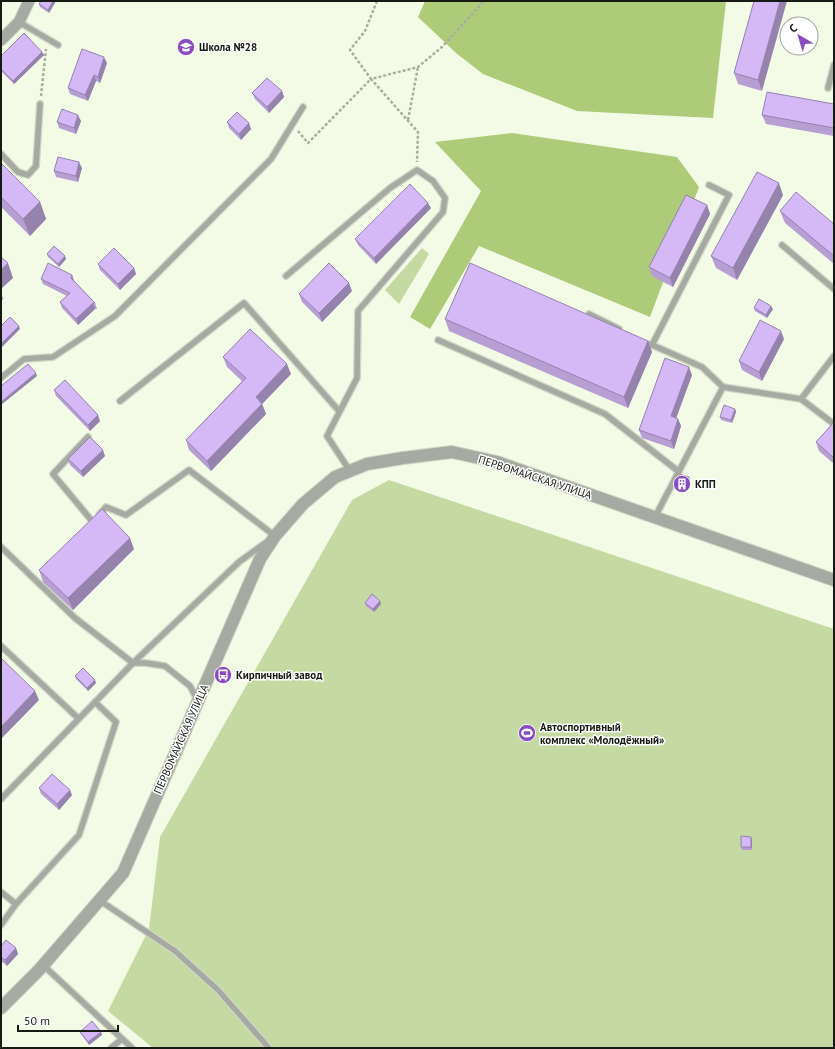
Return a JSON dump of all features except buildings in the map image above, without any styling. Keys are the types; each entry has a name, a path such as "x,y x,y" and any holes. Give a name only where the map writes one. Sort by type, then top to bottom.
{"street":[{"path":"1,40 19,22 29,1"},
{"name":"ПЕРВОМАЙСКАЯ УЛИЦА","path":"1,1008 43,964 123,872 260,559 274,536 303,504 335,477 366,464 452,452 497,462 834,580"}],"lane":[{"path":"19,22 58,45"},
{"path":"828,88 834,64"},
{"path":"1,154 18,172 28,175 36,166 40,104"},
{"path":"1,378 24,359 53,357 115,316 271,159 304,107"},
{"path":"286,276 390,188 417,170 433,181 445,198 443,212 358,311 357,378 327,436 351,471"},
{"path":"652,345 729,195 709,185"},
{"path":"782,245 834,289"},
{"path":"120,402 244,303 340,411"},
{"path":"589,314 624,331"},
{"path":"438,340 606,414 678,471"},
{"path":"645,342 702,367 723,387 801,399 834,424"},
{"path":"801,399 834,356"},
{"path":"655,518 678,471 723,387"},
{"path":"88,437 52,474 92,521"},
{"path":"1,799 133,663 239,562 274,536 189,470 126,515 106,507 87,526"},
{"path":"1,547 75,618 133,663 146,663 164,666 190,686 198,701"},
{"path":"1,646 78,718"},
{"path":"1,925 16,904 79,835 116,722 95,702"},
{"path":"1,892 16,904"},
{"path":"100,900 175,951 218,990 270,1048"},
{"path":"43,964 132,1048"},
{"path":"111,1048 122,1039"}],"path":[{"path":"378,1 365,31 350,50 371,79 418,132 417,170"},
{"path":"292,126 308,143 371,79 418,68 442,47 484,1"},
{"path":"40,104 47,38"},
{"path":"408,121 418,68"}],"green space":[{"path":"425,1 726,1 713,118 577,111 483,74 456,53 418,17"},
{"path":"512,133 677,157 699,187 650,317 479,246 430,329 410,317 481,191 435,142"},
{"path":"422,248 429,254 399,304 385,290"},
{"name":"Автоспортивный комплекс «Молодёжный»","path":"389,480 834,629 834,1048 153,1048 108,1011 149,929 160,837 352,500"}],"place":[{"name":"Школа №28","path":"186,47"},
{"name":"КПП","path":"682,484"},
{"name":"Кирпичный завод","path":"223,675"},
{"name":"Автоспортивный комплекс «Молодёжный»","path":"527,733"}]}
